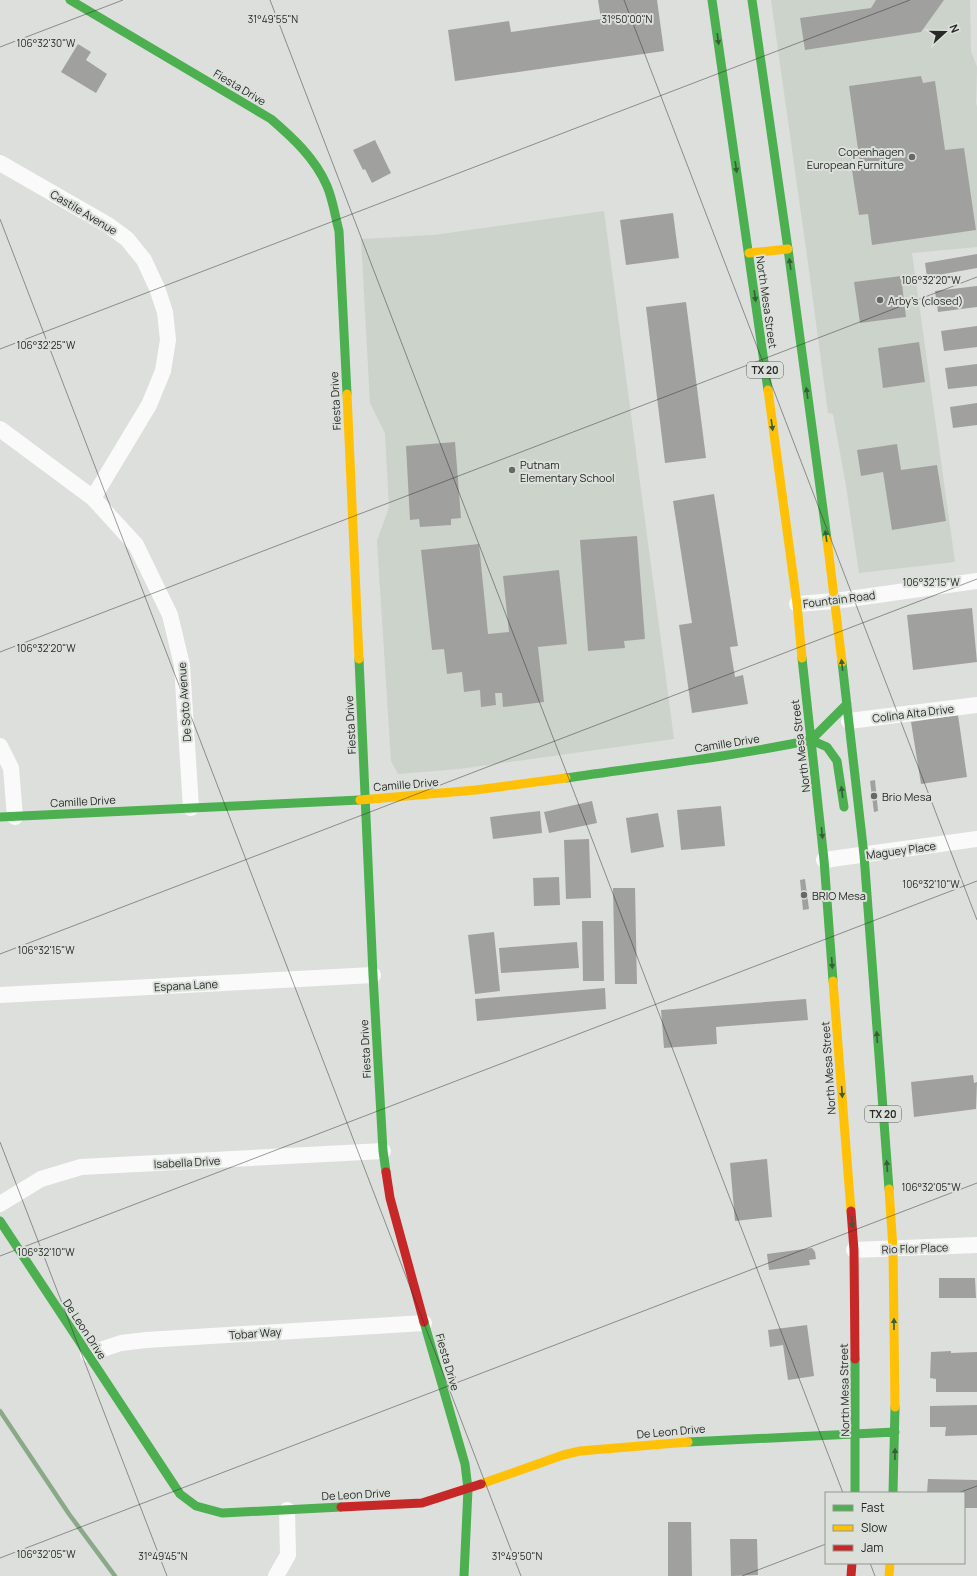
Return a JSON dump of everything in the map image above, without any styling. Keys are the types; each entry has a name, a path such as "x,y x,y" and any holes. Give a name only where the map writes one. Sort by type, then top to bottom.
{"street":[{"name":"Fiesta Drive","path":"70,0 271,119 296,140 310,156 322,175 331,197 339,231 373,975 383,1151 390,1198 465,1464 468,1489 464,1576"},
{"name":"North Mesa Street","path":"712,0 749,253 797,604 824,860 854,1250 856,1433 855,1492"},
{"name":"TX 20","path":"752,0 788,249 835,601 864,855 893,1249 895,1432 893,1492"},
{"name":"Castile Avenue","path":"0,162 108,225 127,239 144,260 158,288 165,312 168,340 164,371 149,405 94,498"},
{"path":"749,253 788,249"},
{"name":"De Soto Avenue","path":"0,429 94,498 136,545 170,614 182,665 191,808"},
{"name":"Fountain Road","path":"797,604 835,601 977,581"},
{"path":"845,818 837,761 827,747 811,740 847,704"},
{"name":"Colina Alta Drive","path":"849,721 977,705"},
{"name":"Camille Drive","path":"8,817 366,800 476,790 673,763 784,746 811,740"},
{"path":"0,746 11,768 8,817"},
{"path":"851,829 862,837"},
{"name":"Maguey Place","path":"824,860 977,839"},
{"name":"Espana Lane","path":"0,995 373,975"},
{"name":"Isabella Drive","path":"0,1204 41,1179 81,1167 383,1151"},
{"name":"De Leon Drive","path":"0,1221 180,1494 196,1506 222,1513 422,1503 468,1489 563,1454 580,1451 714,1440 895,1432"},
{"name":"Rio Flor Place","path":"854,1250 977,1245"},
{"name":"Tobar Way","path":"88,1354 121,1343 146,1340 424,1323"},
{"path":"276,1576 288,1555 287,1510"},
{"path":"851,1576 852,1564"},
{"path":"889,1576 890,1564"}],"shaded area":[{"path":"771,0 970,0 971,51 977,67 977,247 912,253 955,562 859,573 846,486 833,414 828,413"},
{"name":"Putnam Elementary School","path":"604,211 674,739 459,769 398,774 391,761 377,541 389,507 385,433 370,403 361,239 434,235"}],"building":[{"path":"598,0 657,0 664,51 455,81 448,30 509,21 511,32 601,19"},
{"path":"876,0 944,0 921,32 805,50 800,18 871,8"},
{"path":"78,44 91,52 86,60 107,74 96,93 61,72"},
{"name":"Copenhagen European Furniture","path":"921,76 923,83 935,81 945,150 964,148 976,230 872,245 868,214 859,215 851,164 860,163 849,86"},
{"path":"375,140 391,173 372,183 365,169 363,170 353,150"},
{"path":"673,213 679,258 626,265 620,220"},
{"path":"977,254 977,268 927,277 925,263"},
{"name":"Arby's (closed)","path":"901,276 906,317 860,323 854,282"},
{"path":"977,286 977,307 938,312 935,291"},
{"path":"686,302 706,458 665,463 646,307"},
{"path":"977,326 977,347 944,351 941,331"},
{"path":"919,342 925,382 883,388 878,348"},
{"path":"977,364 977,386 948,389 945,368"},
{"path":"977,403 977,425 953,428 950,407"},
{"path":"455,442 461,518 451,519 451,525 420,527 419,519 410,520 406,446"},
{"path":"897,444 901,470 937,465 946,521 892,530 883,472 861,476 857,450"},
{"path":"714,494 738,646 730,647 735,677 743,675 748,704 692,713 679,625 692,623 673,501"},
{"path":"637,536 645,639 624,641 625,648 588,651 580,540"},
{"path":"479,544 488,634 509,632 503,576 559,570 567,644 538,647 544,702 503,707 502,693 495,693 496,705 481,707 480,690 464,692 462,672 447,674 444,649 432,650 421,550"},
{"path":"972,608 977,662 913,670 907,615"},
{"path":"958,715 967,777 921,784 911,722"},
{"name":"Brio Mesa","path":"875,780 878,811 874,812 870,781"},
{"path":"592,801 597,823 549,833 544,812"},
{"path":"721,806 725,846 681,850 677,810"},
{"path":"540,811 542,833 493,839 490,817"},
{"path":"658,813 664,847 631,853 626,818"},
{"path":"589,839 591,898 566,899 564,840"},
{"path":"559,877 560,905 534,906 533,878"},
{"name":"BRIO Mesa","path":"805,879 809,909 803,910 800,880"},
{"path":"613,888 635,888 637,984 615,984"},
{"path":"582,921 603,921 604,981 583,981"},
{"path":"494,932 500,991 475,994 468,935"},
{"path":"577,942 579,968 501,973 499,948"},
{"path":"605,988 606,1009 477,1021 475,999"},
{"path":"806,999 808,1020 716,1027 717,1044 664,1048 661,1010"},
{"path":"973,1075 974,1083 977,1082 976,1109 914,1117 911,1082"},
{"path":"767,1159 772,1217 735,1221 730,1163"},
{"path":"812,1248 815,1252 816,1259 809,1260 810,1265 769,1270 767,1254"},
{"path":"939,1278 975,1278 976,1298 939,1298"},
{"path":"807,1325 814,1376 788,1380 783,1345 770,1347 768,1330"},
{"path":"951,1351 951,1353 977,1352 977,1392 936,1392 936,1379 930,1378 931,1352"},
{"path":"977,1405 977,1435 945,1436 946,1427 930,1427 930,1406"},
{"path":"928,1479 977,1480 977,1508 965,1508 965,1492 927,1492"},
{"path":"668,1522 691,1522 692,1576 668,1576"},
{"path":"730,1539 757,1539 758,1575 731,1576"}],"waterway":[{"path":"0,1411 69,1514 115,1576"}],"traffic: fast":[{"path":"70,0 271,119 303,149 316,166 329,191 339,231 347,394"},
{"path":"712,0 768,390"},
{"path":"752,0 788,249 827,539"},
{"path":"802,658 824,860 833,981"},
{"path":"359,659 373,975 383,1151 386,1172"},
{"path":"842,662 864,855 889,1189"},
{"path":"811,740 847,704"},
{"path":"566,778 720,756 811,740"},
{"path":"811,740 827,747 837,761 844,807"},
{"path":"0,817 360,800"},
{"path":"0,1221 180,1494 196,1506 222,1513 341,1507"},
{"path":"424,1322 465,1464 468,1489 464,1576"},
{"path":"855,1359 855,1492"},
{"path":"893,1492 895,1407"},
{"path":"688,1442 895,1432"}],"traffic: slow":[{"path":"749,253 788,249"},
{"path":"768,390 797,604 802,658"},
{"path":"347,394 359,659"},
{"path":"827,539 842,662"},
{"path":"360,800 476,790 566,778"},
{"path":"833,981 851,1211"},
{"path":"889,1189 893,1249 895,1407"},
{"path":"481,1484 563,1455 580,1451 688,1442"},
{"path":"889,1576 890,1564"}],"traffic: jam":[{"path":"386,1172 390,1198 424,1322"},
{"path":"851,1211 854,1250 855,1359"},
{"path":"341,1507 422,1503 481,1484"},
{"path":"851,1576 852,1564"}],"place":[{"name":"Copenhagen European Furniture","path":"912,157"},
{"name":"Arby's (closed)","path":"880,300"},
{"name":"Putnam Elementary School","path":"512,470"},
{"name":"Brio Mesa","path":"874,796"},
{"name":"BRIO Mesa","path":"804,895"}]}
